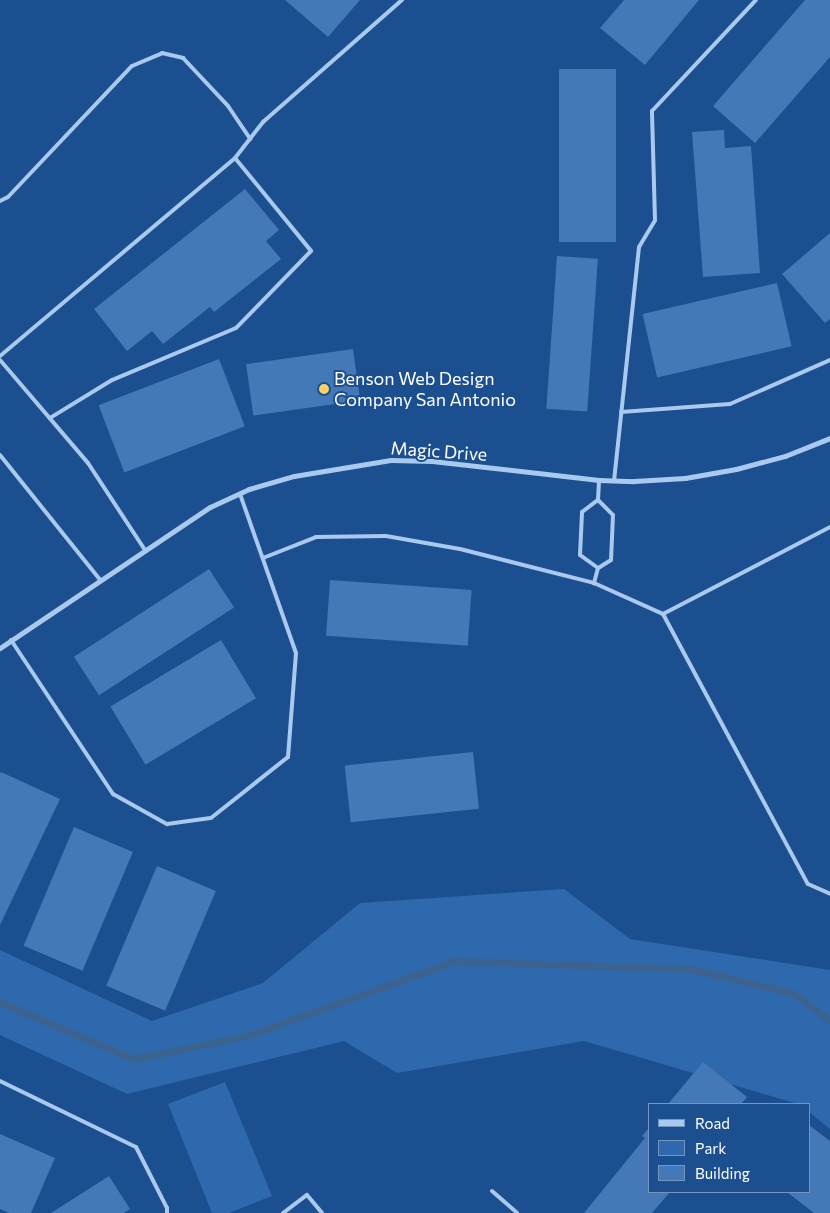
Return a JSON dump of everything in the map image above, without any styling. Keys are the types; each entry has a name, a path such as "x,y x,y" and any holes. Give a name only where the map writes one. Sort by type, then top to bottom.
{"street":[{"name":"Magic Drive","path":"0,648 210,507 240,494 294,476 391,460 432,461 614,481 685,478 736,470 785,456 830,438"}],"lane":[{"path":"145,550 88,463 0,358 235,158 263,122 402,0"},
{"path":"614,481 639,247 655,220 652,111 756,0"},
{"path":"0,201 8,197 132,66 162,53 183,58 228,106 250,139"},
{"path":"50,418 112,380 236,328 311,251 235,158"},
{"path":"621,412 730,404 830,360"},
{"path":"0,455 100,580"},
{"path":"598,500 599,480"},
{"path":"11,640 112,794 167,824 211,818 288,757 296,653 240,494"},
{"path":"594,583 598,568 610,560 614,514 598,500"},
{"path":"598,500 582,512 580,555 598,568"},
{"path":"664,614 830,527"},
{"path":"263,558 316,537 386,536 460,549 594,583 664,614 808,884 830,894"},
{"path":"0,1081 136,1147 167,1208 167,1213"},
{"path":"492,1190 517,1213"},
{"path":"283,1213 308,1195 322,1213"}],"green space":[{"path":"564,889 630,939 830,970 830,1129 810,1113 810,1103 795,1103 584,1041 397,1073 344,1041 127,1094 0,1035 0,950 152,1021 263,983 360,903"},
{"path":"225,1082 272,1196 229,1213 212,1213 168,1104"}],"building":[{"path":"285,0 360,0 328,37"},
{"path":"624,0 699,0 645,65 600,28"},
{"path":"805,0 830,0 830,57 755,143 713,106"},
{"path":"559,69 616,69 616,242 559,242"},
{"path":"724,130 725,148 751,146 760,273 703,277 692,132"},
{"path":"245,189 279,230 266,241 281,259 214,312 210,307 163,344 152,331 127,351 94,309"},
{"path":"830,233 830,319 825,323 782,274"},
{"path":"557,256 598,259 587,411 546,409"},
{"path":"777,283 792,346 657,377 643,314"},
{"path":"353,349 360,400 253,416 246,364"},
{"path":"219,359 245,426 124,472 99,405"},
{"path":"209,569 234,608 99,695 74,657"},
{"path":"330,580 472,590 468,646 326,636"},
{"path":"221,640 256,698 145,765 110,706"},
{"path":"473,752 479,809 351,822 345,765"},
{"path":"1,772 60,799 0,925 0,774"},
{"path":"74,827 133,852 83,971 24,946"},
{"path":"157,866 216,891 165,1011 106,986"},
{"path":"703,1062 747,1097 742,1103 669,1103"},
{"path":"810,1126 830,1141 830,1213 814,1213 788,1193 810,1193"},
{"path":"648,1129 648,1193 669,1193 652,1213 584,1213 645,1138 642,1136"},
{"path":"0,1134 55,1158 31,1213 9,1213 0,1209"},
{"path":"109,1176 130,1209 124,1213 51,1213"}],"waterway":[{"path":"0,1002 133,1059 250,1035 454,961 692,969 795,994 830,1021"}],"place":[{"name":"Benson Web Design Company San Antonio","path":"324,389"}]}
